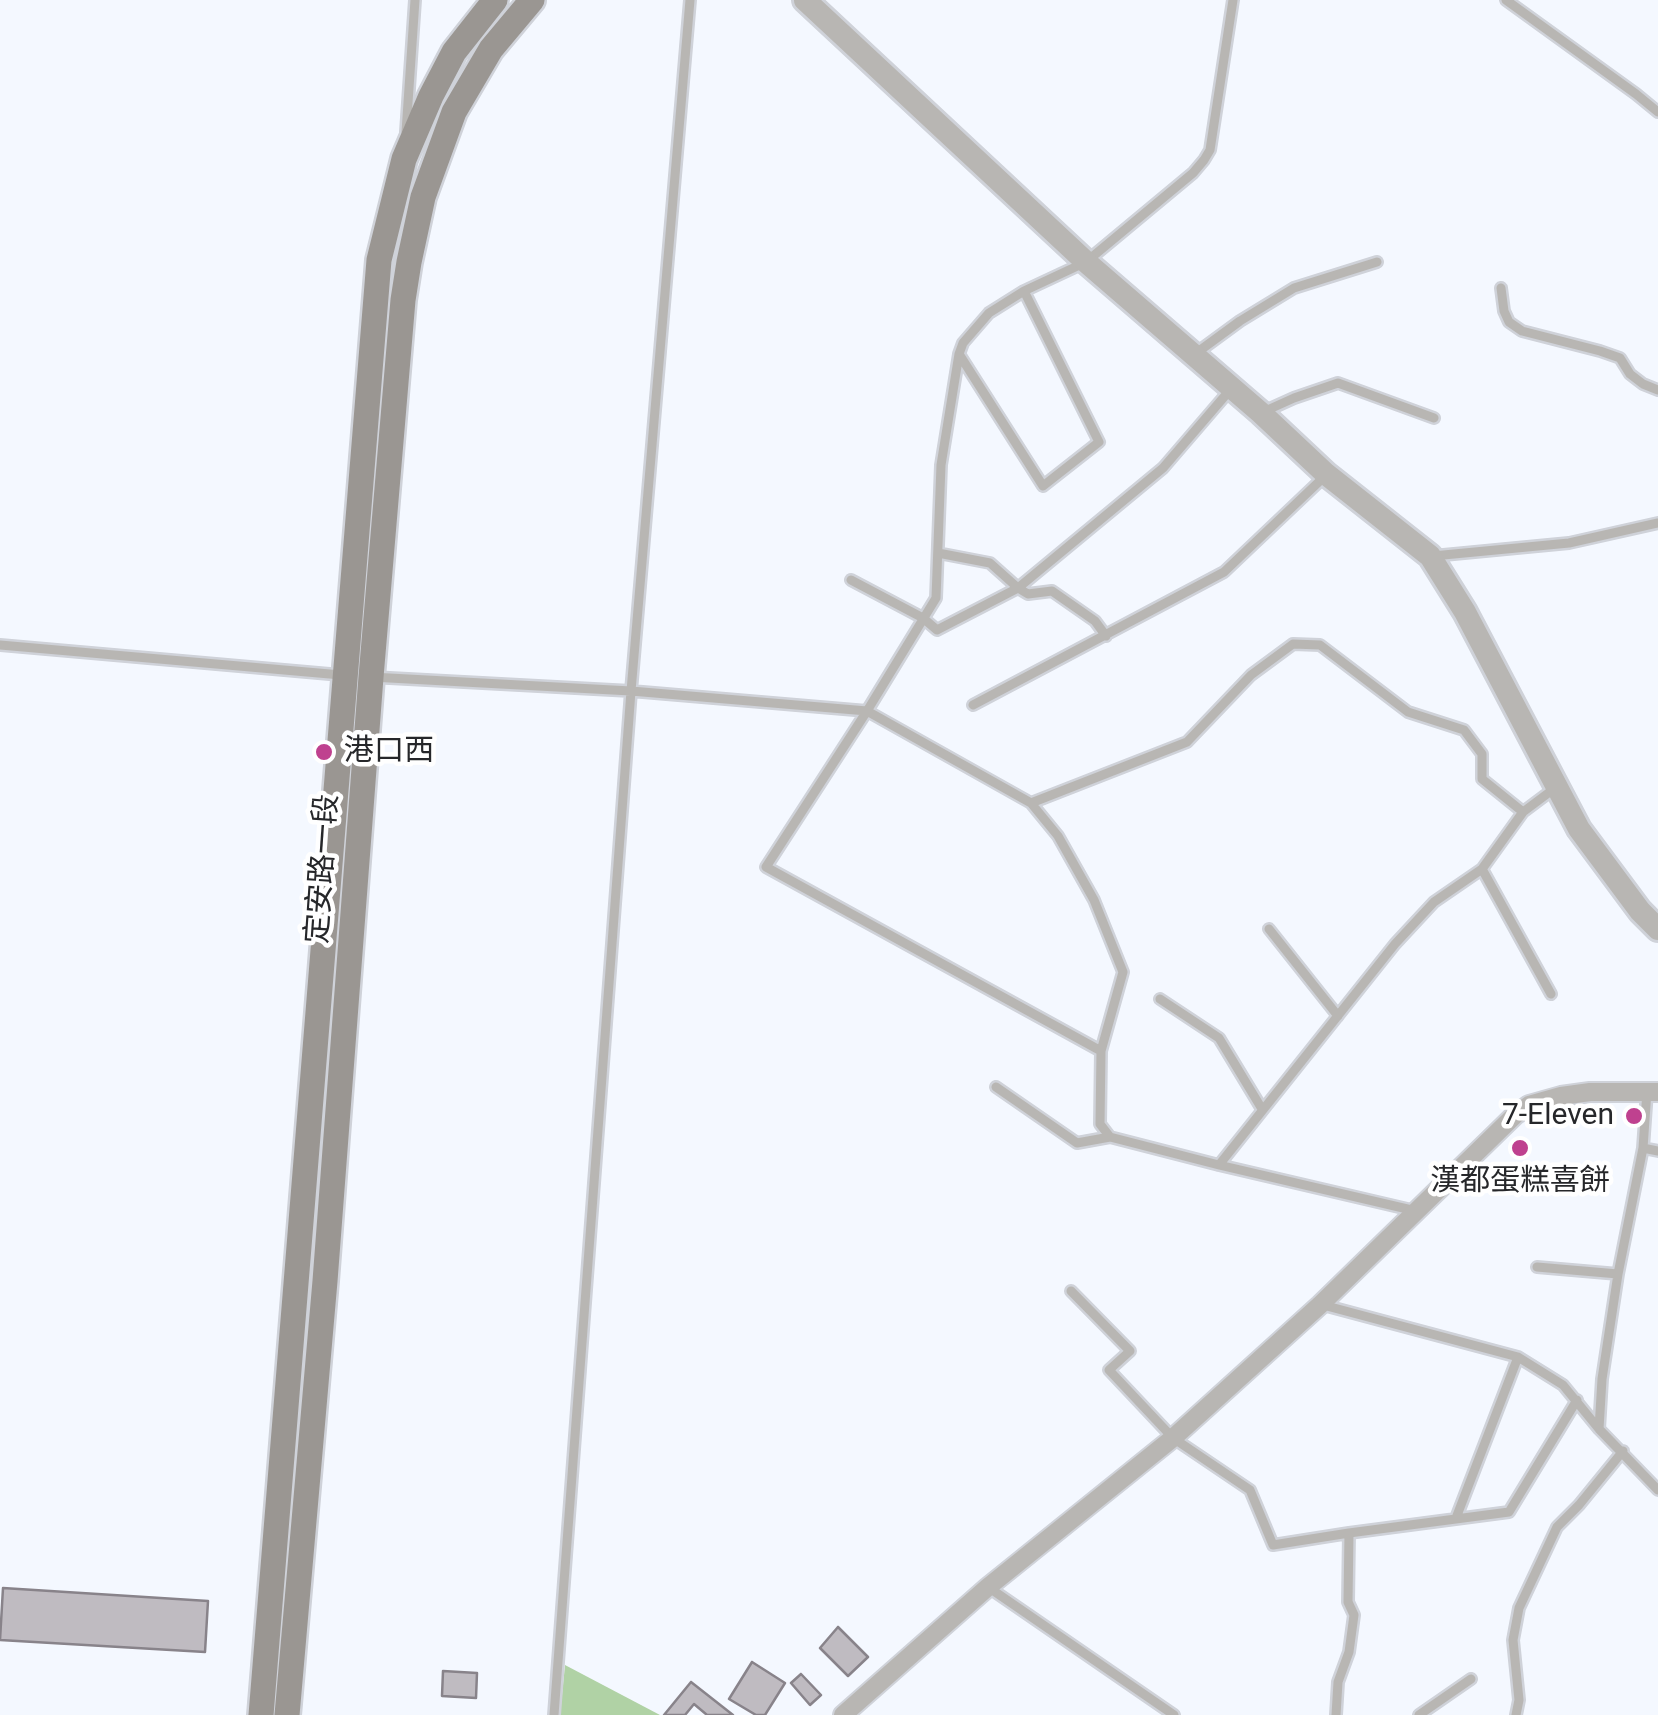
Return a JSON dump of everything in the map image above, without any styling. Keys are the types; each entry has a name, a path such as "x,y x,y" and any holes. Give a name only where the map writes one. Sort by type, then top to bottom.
{"main road":[{"name":"定安路一段","path":"261,1715 380,260 404,160 442,71 495,0"},
{"name":"定安路一段","path":"287,1715 371,677 409,262 423,197 448,128 491,49 532,0"}],"street":[{"path":"805,0 1086,262 1262,413 1326,474 1430,556 1464,612 1578,829 1658,930"},
{"path":"843,1715 988,1587 1173,1438 1320,1305 1515,1115 1529,1105 1574,1094 1652,1092"}],"lane":[{"path":"404,160 415,0"},
{"path":"554,1715 631,691 690,0"},
{"path":"1101,1052 766,866 936,598 940,465 964,343 989,313 1024,291 1086,262 1193,173 1210,150 1233,0"},
{"path":"1506,0 1658,112"},
{"path":"1195,354 1240,320 1294,288 1377,262"},
{"path":"1501,288 1504,312 1509,322 1522,331 1620,358 1630,374 1658,390"},
{"path":"960,354 1043,486 1100,442 1024,291"},
{"path":"1262,413 1338,383 1434,418"},
{"path":"851,580 938,630 1018,588 1163,468 1232,388"},
{"path":"973,705 1224,572 1326,474"},
{"path":"1430,556 1569,543 1658,523"},
{"path":"938,553 990,563 1028,594 1052,590 1095,621 1106,636"},
{"path":"1031,804 1187,742 1251,675 1293,644 1320,645 1408,712 1464,730 1482,754 1482,779 1523,812"},
{"path":"0,645 371,677 631,691 867,711 1031,804 1058,836 1094,900 1122,972 1101,1052 1100,1124 1110,1137"},
{"path":"1219,1165 1395,944 1434,902 1482,869 1523,812 1558,786"},
{"path":"1482,869 1551,994"},
{"path":"1269,930 1338,1016"},
{"path":"1160,999 1219,1038 1262,1110"},
{"path":"996,1088 1076,1143 1110,1137 1416,1211"},
{"path":"1599,1429 1602,1379 1618,1274 1652,1092"},
{"path":"1643,1148 1658,1151"},
{"path":"1537,1268 1618,1274"},
{"path":"1071,1291 1130,1351 1109,1370 1173,1438 1250,1490 1273,1545 1509,1512 1577,1400"},
{"path":"1320,1305 1518,1357 1563,1384 1599,1429 1658,1490"},
{"path":"1456,1518 1518,1357"},
{"path":"1516,1715 1519,1700 1514,1640 1519,1608 1558,1527 1623,1452"},
{"path":"1336,1715 1338,1682 1349,1652 1354,1615 1348,1602 1349,1532"},
{"path":"988,1587 1174,1715"},
{"path":"1419,1715 1470,1679"}],"green space":[{"path":"565,1665 660,1715 560,1715"}],"building":[{"path":"3,1588 208,1601 205,1652 0,1640"},
{"path":"838,1627 868,1657 848,1676 820,1648"},
{"path":"752,1662 785,1683 765,1715 756,1715 729,1699"},
{"path":"443,1671 477,1673 476,1698 442,1696"},
{"path":"801,1674 821,1695 810,1705 791,1683"},
{"path":"691,1682 733,1715 707,1715 694,1704 685,1715 664,1715"}],"place":[{"name":"港口西","path":"324,752"},
{"name":"7-Eleven","path":"1634,1116"},
{"name":"漢都蛋糕喜餅","path":"1520,1148"}]}
